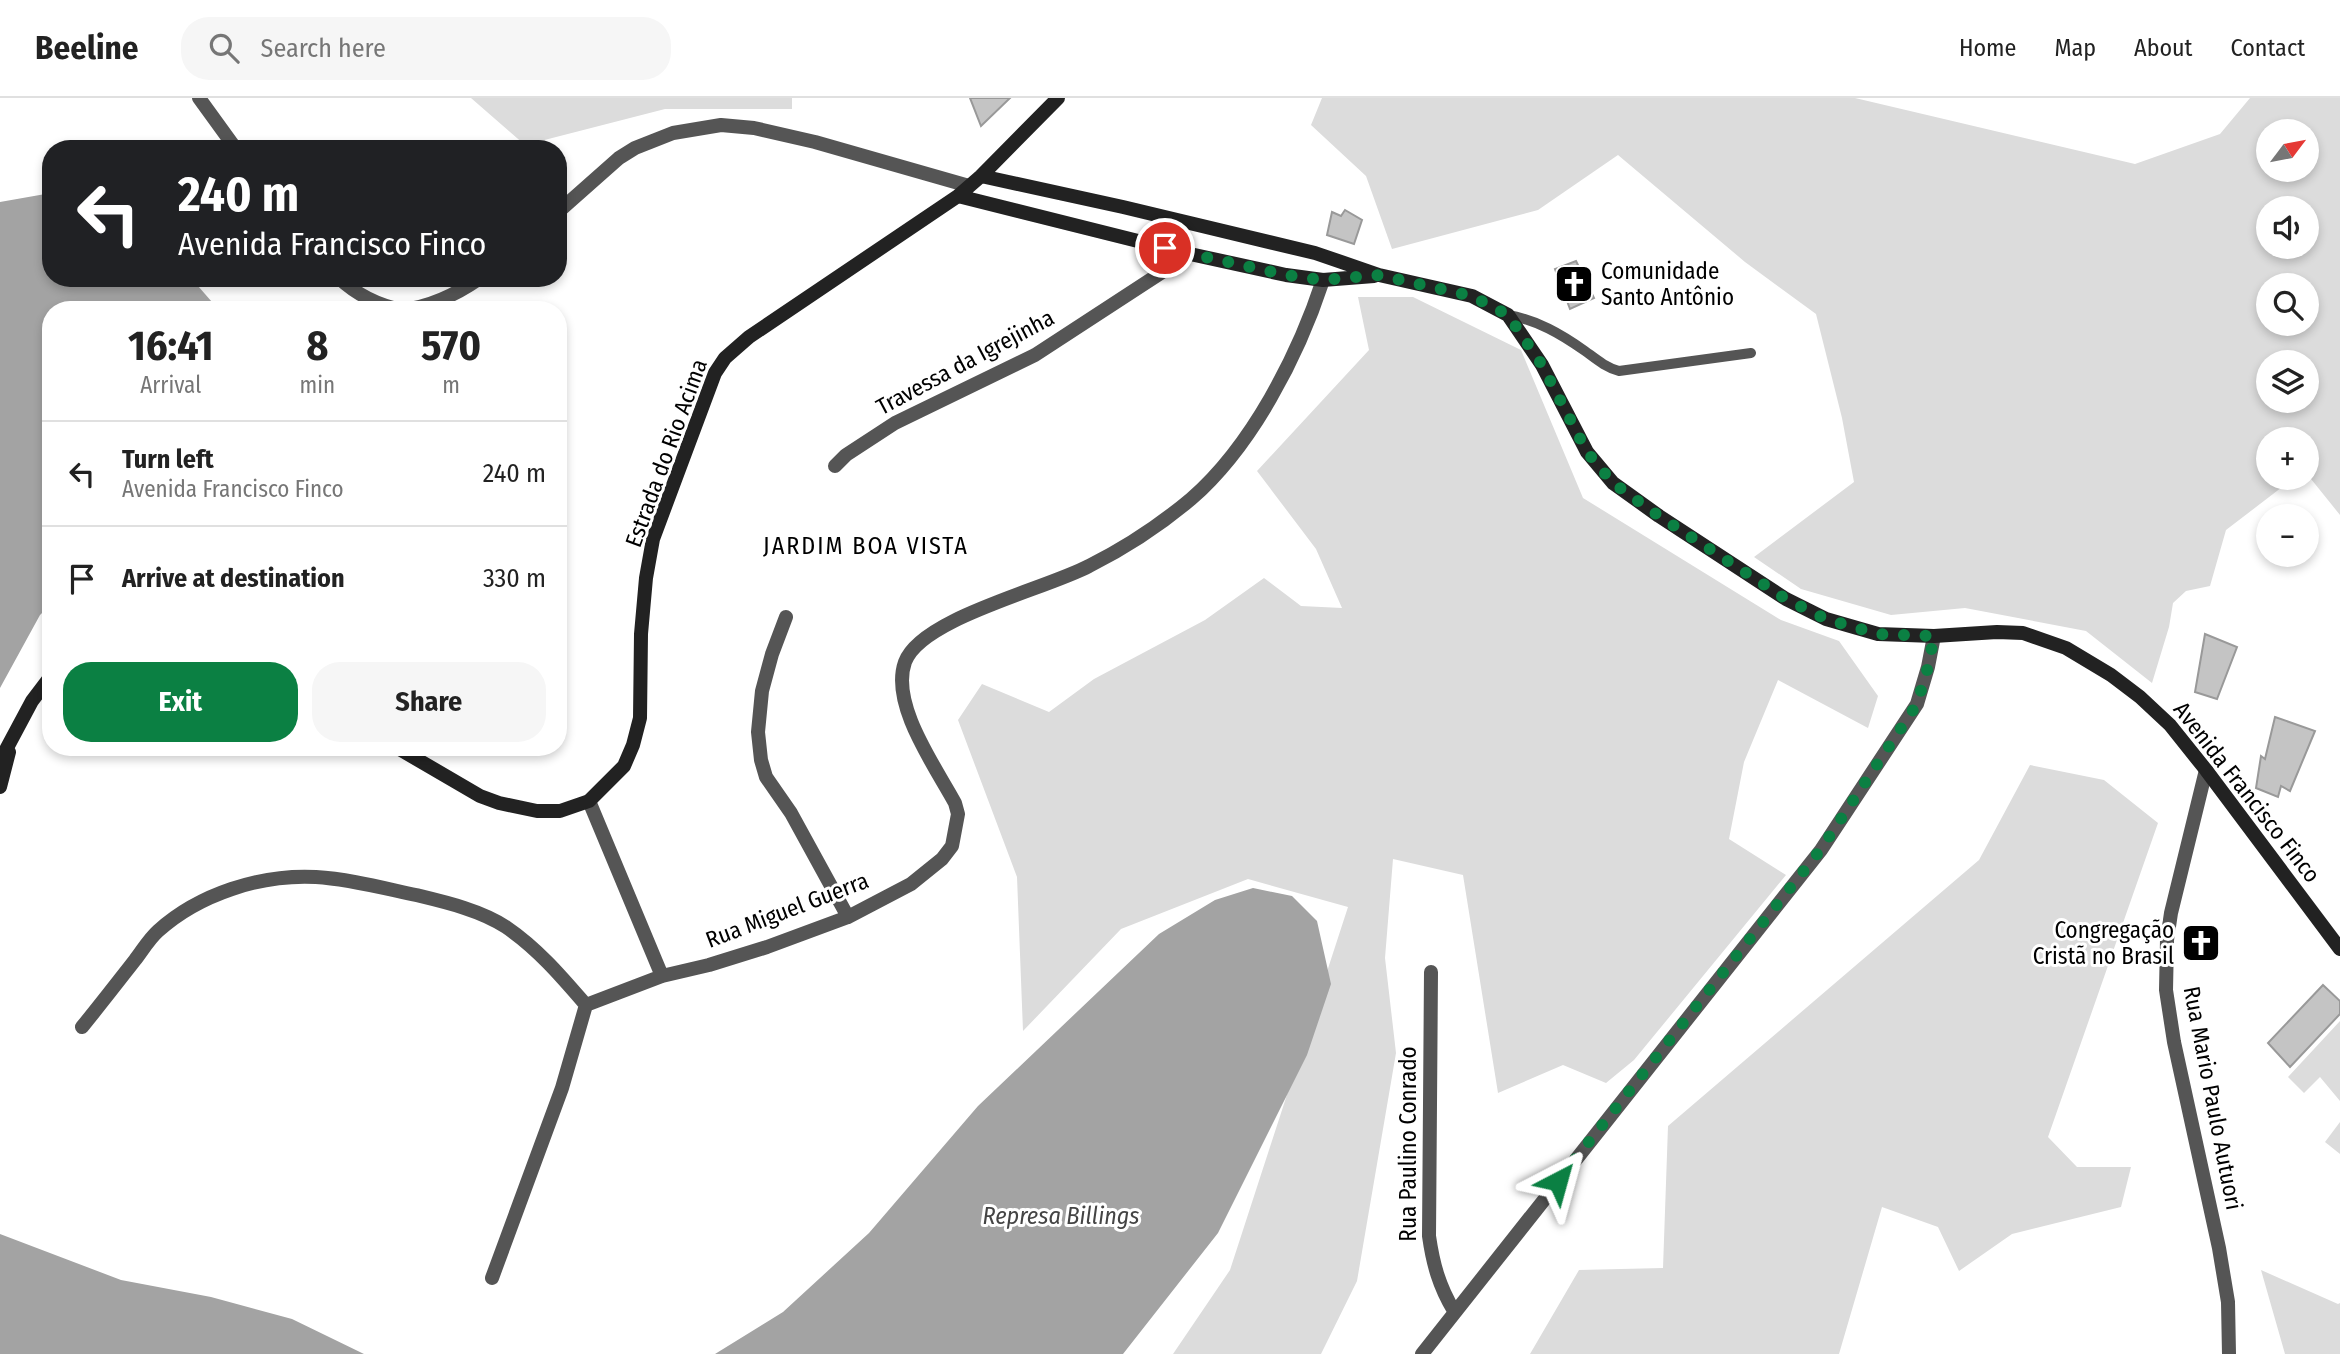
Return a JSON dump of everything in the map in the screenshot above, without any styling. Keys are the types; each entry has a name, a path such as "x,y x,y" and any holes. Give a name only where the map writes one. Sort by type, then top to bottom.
{"street":[{"path":"199,98 229,140"},
{"name":"Estrada do Rio Acima","path":"412,756 481,796 522,809 552,812 589,801 624,766 633,746 640,718 641,634 646,578 653,540 715,373 725,358 749,337 964,191 1058,98"},
{"name":"Avenida Francisco Finco","path":"567,204 619,158 655,138 694,128 735,125 815,142 964,191 1190,254 1286,275 1323,280 1379,275"},
{"name":"Avenida Francisco Finco","path":"981,176 1315,253 1379,275 1472,296 1508,315 1542,365 1587,452 1613,483 1786,599 1826,619 1878,634 1934,636 2023,633 2066,648 2111,675 2140,697 2170,725 2206,770 2340,949"},
{"path":"1315,253 1323,270 1323,280"},
{"name":"Travessa da Igrejinha","path":"835,466 846,455 895,423 1035,355 1190,254"},
{"name":"Rua Miguel Guerra","path":"586,1005 662,976 767,947 848,917 911,884 942,859 952,846 958,814 955,803 909,718 902,696 905,661 932,632 965,615 1090,566 1136,540 1191,499 1227,460 1268,402 1309,322 1323,280"},
{"path":"349,287 371,301"},
{"path":"438,301 465,287"},
{"path":"786,617 762,691 758,732 761,761 766,778 791,813 848,917"},
{"path":"1422,1354 1821,849 1917,704 1934,636"},
{"path":"0,761 32,701 42,688"},
{"path":"0,787 11,744"},
{"name":"Rua Mario Paulo Autuori","path":"2206,770 2171,913 2167,940 2166,990 2174,1042 2219,1248 2228,1302 2229,1354"},
{"path":"589,801 662,976"},
{"path":"82,1027 157,932 206,899 252,883 317,877 359,883 433,900 490,918 506,927 537,952 586,1005 562,1088 492,1278"},
{"name":"Rua Paulino Conrado","path":"1431,972 1429,1236 1433,1266 1442,1291 1454,1311"}],"lane":[{"path":"1508,315 1552,329 1602,364 1619,371 1751,354"}],"shaded area":[{"path":"471,98 792,98 792,109 665,109 544,140 519,140"},
{"path":"1322,98 1855,98 2135,164 2220,134 2250,98 2340,98 2340,515 2319,489 2319,427 2256,427 2256,490 2278,490 2260,504 2256,504 2256,507 2226,530 2210,586 2186,591 2173,603 2169,627 2152,683 2086,631 1965,608 1891,615 1801,589 1754,557 1854,482 1842,418 1816,314 1745,262 1618,155 1538,210 1392,249 1366,176 1311,125"},
{"path":"1358,297 1413,297 1521,350 1583,498 1781,620 1839,641 1878,696 1868,728 1778,680 1744,762 1729,839 1786,875 1634,1060 1606,1083 1563,1065 1498,1093 1463,875 1393,859 1385,958 1396,1053 1357,1281 1321,1354 1173,1354 1230,1270 1348,907 1248,879 1121,929 1023,1031 1017,877 958,720 982,684 1049,712 1094,679 1205,620 1264,578 1301,606 1342,608 1316,549 1257,471 1369,350"},
{"path":"2030,765 2104,780 2158,823 2048,1137 2077,1167 2131,1167 2121,1207 2012,1234 1959,1271 1938,1227 1882,1207 1839,1354 1530,1354 1579,1270 1663,1268 1668,1126 1979,860"},
{"path":"2340,1021 2340,1101 2320,1077 2304,1093 2288,1077"},
{"path":"2340,1122 2340,1154 2325,1142"},
{"path":"2261,1270 2340,1303 2340,1354 2285,1354"}],"water":[{"path":"42,195 42,287 199,287 211,301 42,301 42,613 0,688 0,202"},
{"name":"Represa Billings","path":"1253,888 1292,896 1317,921 1331,984 1307,1055 1218,1233 1123,1354 715,1354 783,1312 869,1233 978,1106 1159,934 1215,900"},
{"path":"0,1234 121,1280 211,1297 292,1319 364,1354 0,1354"}],"building":[{"path":"970,98 1010,98 981,126"},
{"path":"1345,210 1362,220 1354,244 1327,235 1332,212 1341,216"},
{"name":"Comunidade Santo Antônio","path":"1576,261 1594,298 1570,309 1555,269"},
{"path":"2205,634 2237,647 2217,699 2195,692"},
{"path":"2275,717 2315,731 2290,791 2281,786 2278,797 2256,788 2261,756 2265,759"},
{"path":"2323,985 2340,1001 2340,1014 2290,1067 2268,1043"}],"place":[{"name":"Comunidade Santo Antônio","path":"1574,284"},
{"name":"Congregação Cristã no Brasil","path":"2201,943"}],"district":[{"name":"JARDIM BOA VISTA","path":"866,546"}],"route":[{"path":"1165,248 1286,275 1323,280 1379,275 1472,296 1508,315 1542,365 1587,452 1613,483 1786,599 1826,619 1878,634 1934,636 1917,704 1821,849 1558,1181"}]}
